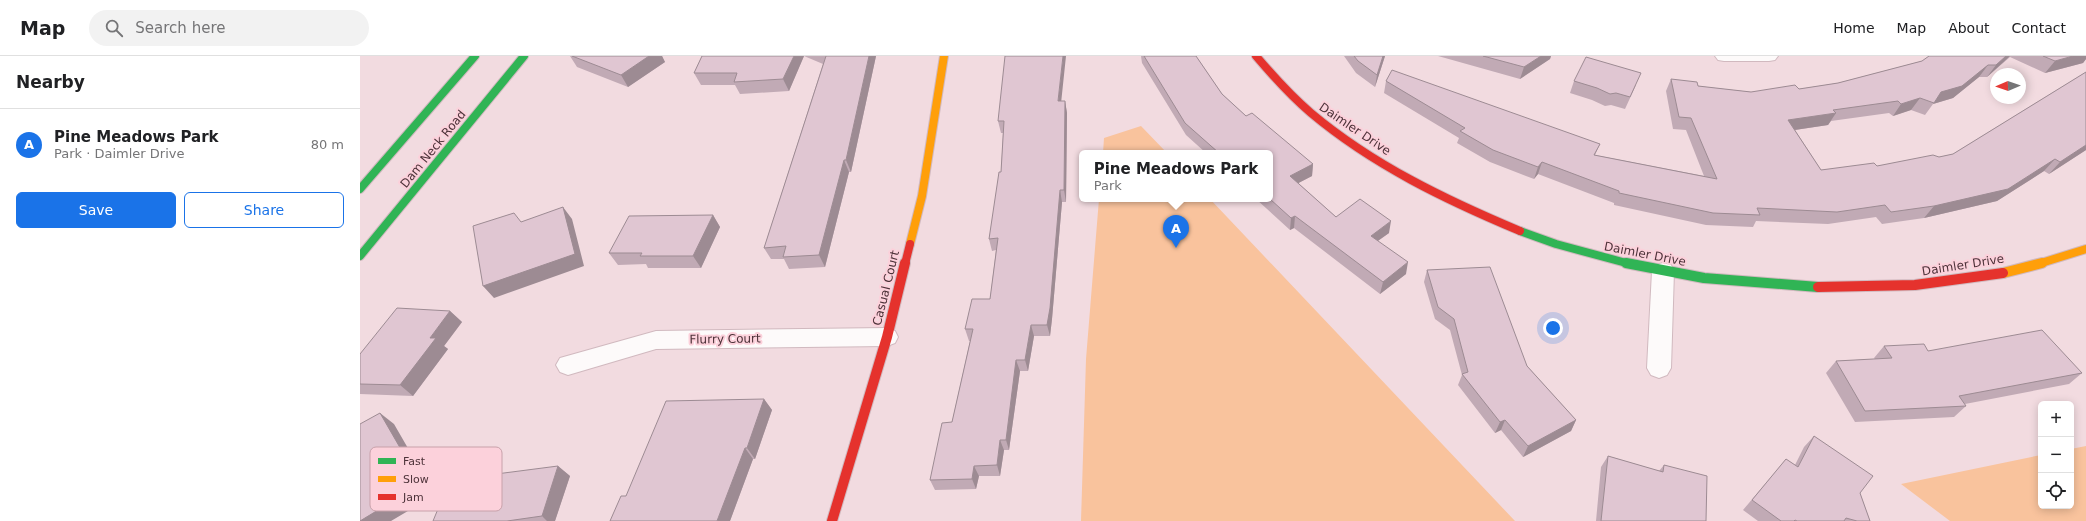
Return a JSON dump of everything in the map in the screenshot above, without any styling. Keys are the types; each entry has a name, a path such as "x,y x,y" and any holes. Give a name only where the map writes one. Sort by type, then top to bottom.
{"street":[{"path":"360,189 475,56"},
{"name":"Dam Neck Road","path":"360,256 524,56"},
{"name":"Casual Court","path":"832,521 887,337 922,196 944,56"},
{"name":"Daimler Drive","path":"1256,56 1271,77 1297,104 1330,129 1398,172 1451,201 1524,233 1577,251 1629,266 1718,280 1793,287 1853,288 1923,284 1999,273 2053,261 2086,249"},
{"path":"1724,56 1769,56"},
{"path":"1659,368 1663,271"},
{"name":"Flurry Court","path":"568,365 656,340 887,337"}],"shaded area":[{"path":"1141,126 1164,150 1103,150 1104,138"},
{"path":"1099,202 1213,202 1515,521 1081,521 1086,359"},
{"path":"2086,446 2086,521 1950,521 1901,484 2038,456 2038,509 2074,509 2074,448"}],"building":[{"path":"572,56 649,56 621,75"},
{"path":"702,56 794,56 783,79 734,82 737,73 694,73"},
{"path":"826,56 869,56 846,160 844,160 819,255 783,257 786,246 764,248"},
{"path":"1005,56 1063,56 1058,101 1065,101 1064,190 1060,190 1050,308 1047,325 1031,325 1025,360 1016,360 1006,440 1000,440 997,465 974,466 972,479 930,480 942,423 952,422 973,329 965,329 972,299 990,299 998,238 989,239 999,172 1001,172 1004,121 998,121"},
{"path":"1144,56 1196,56 1222,94 1246,116 1252,113 1313,164 1290,176 1336,217 1360,199 1391,221 1371,236 1408,262 1383,282 1295,216 1291,218 1273,202 1273,150 1216,150 1185,123"},
{"path":"1354,56 1383,56 1377,75 1358,61"},
{"path":"1483,56 1541,56 1524,67"},
{"path":"1929,56 2006,56 1996,65 1988,65 1962,86 1941,92 1934,103 1920,98 1901,104 1898,101 1833,110 1836,113 1788,120 1821,170 1874,163 1877,166 1933,155 1939,157 1953,154 2086,72 2086,145 2060,162 2055,159 2008,189 1934,206 1891,212 1885,205 1837,212 1757,208 1760,215 1713,213 1619,193 1619,191 1542,162 1538,167 1493,150 1460,131 1465,128 1386,81 1392,70 1600,144 1594,155 1717,179 1691,118 1679,117 1671,79 1697,82 1698,86 1751,92 1795,85 1799,89 1838,83 1922,61"},
{"path":"2043,56 2073,56 2055,61"},
{"path":"1586,57 1641,73 1630,97 1616,93 1610,94 1597,88 1574,81"},
{"path":"563,207 575,254 483,286 473,226 514,213 521,222"},
{"path":"713,215 693,256 640,256 642,253 609,253 629,216"},
{"path":"1490,267 1527,366 1576,420 1528,446 1505,420 1500,422 1462,374 1468,372 1454,319 1438,307 1427,270"},
{"path":"397,308 450,311 430,338 436,338 400,385 360,384 360,354"},
{"path":"2042,330 2082,373 1959,396 1966,406 1865,411 1836,361 1892,358 1884,346 1924,344 1928,351"},
{"path":"764,399 747,448 745,448 717,521 610,521 621,496 626,496 666,401"},
{"path":"380,413 400,447 370,447 370,511 376,511 360,521 360,424"},
{"path":"1814,436 1873,476 1860,493 1870,521 1857,521 1846,518 1844,521 1781,521 1752,500 1786,459 1798,467"},
{"path":"1608,456 1663,472 1664,465 1707,476 1706,521 1601,521"},
{"path":"558,466 542,516 507,521 433,521 437,511 502,511 502,473"}],"traffic: fast":[{"path":"360,189 475,56"},
{"path":"360,256 524,56"},
{"path":"1520,231 1593,255 1666,272 1741,282 1818,287"}],"traffic: slow":[{"path":"910,244 922,196 944,56"},
{"path":"2003,273 2044,263 2086,249"}],"traffic: jam":[{"path":"1256,56 1282,86 1311,113 1376,160 1412,181 1448,199 1520,231"},
{"path":"832,521 887,337 910,244"},
{"path":"1818,287 1915,285 2003,273"}],"place":[{"name":"Pine Meadows Park","path":"1176,248"}]}
